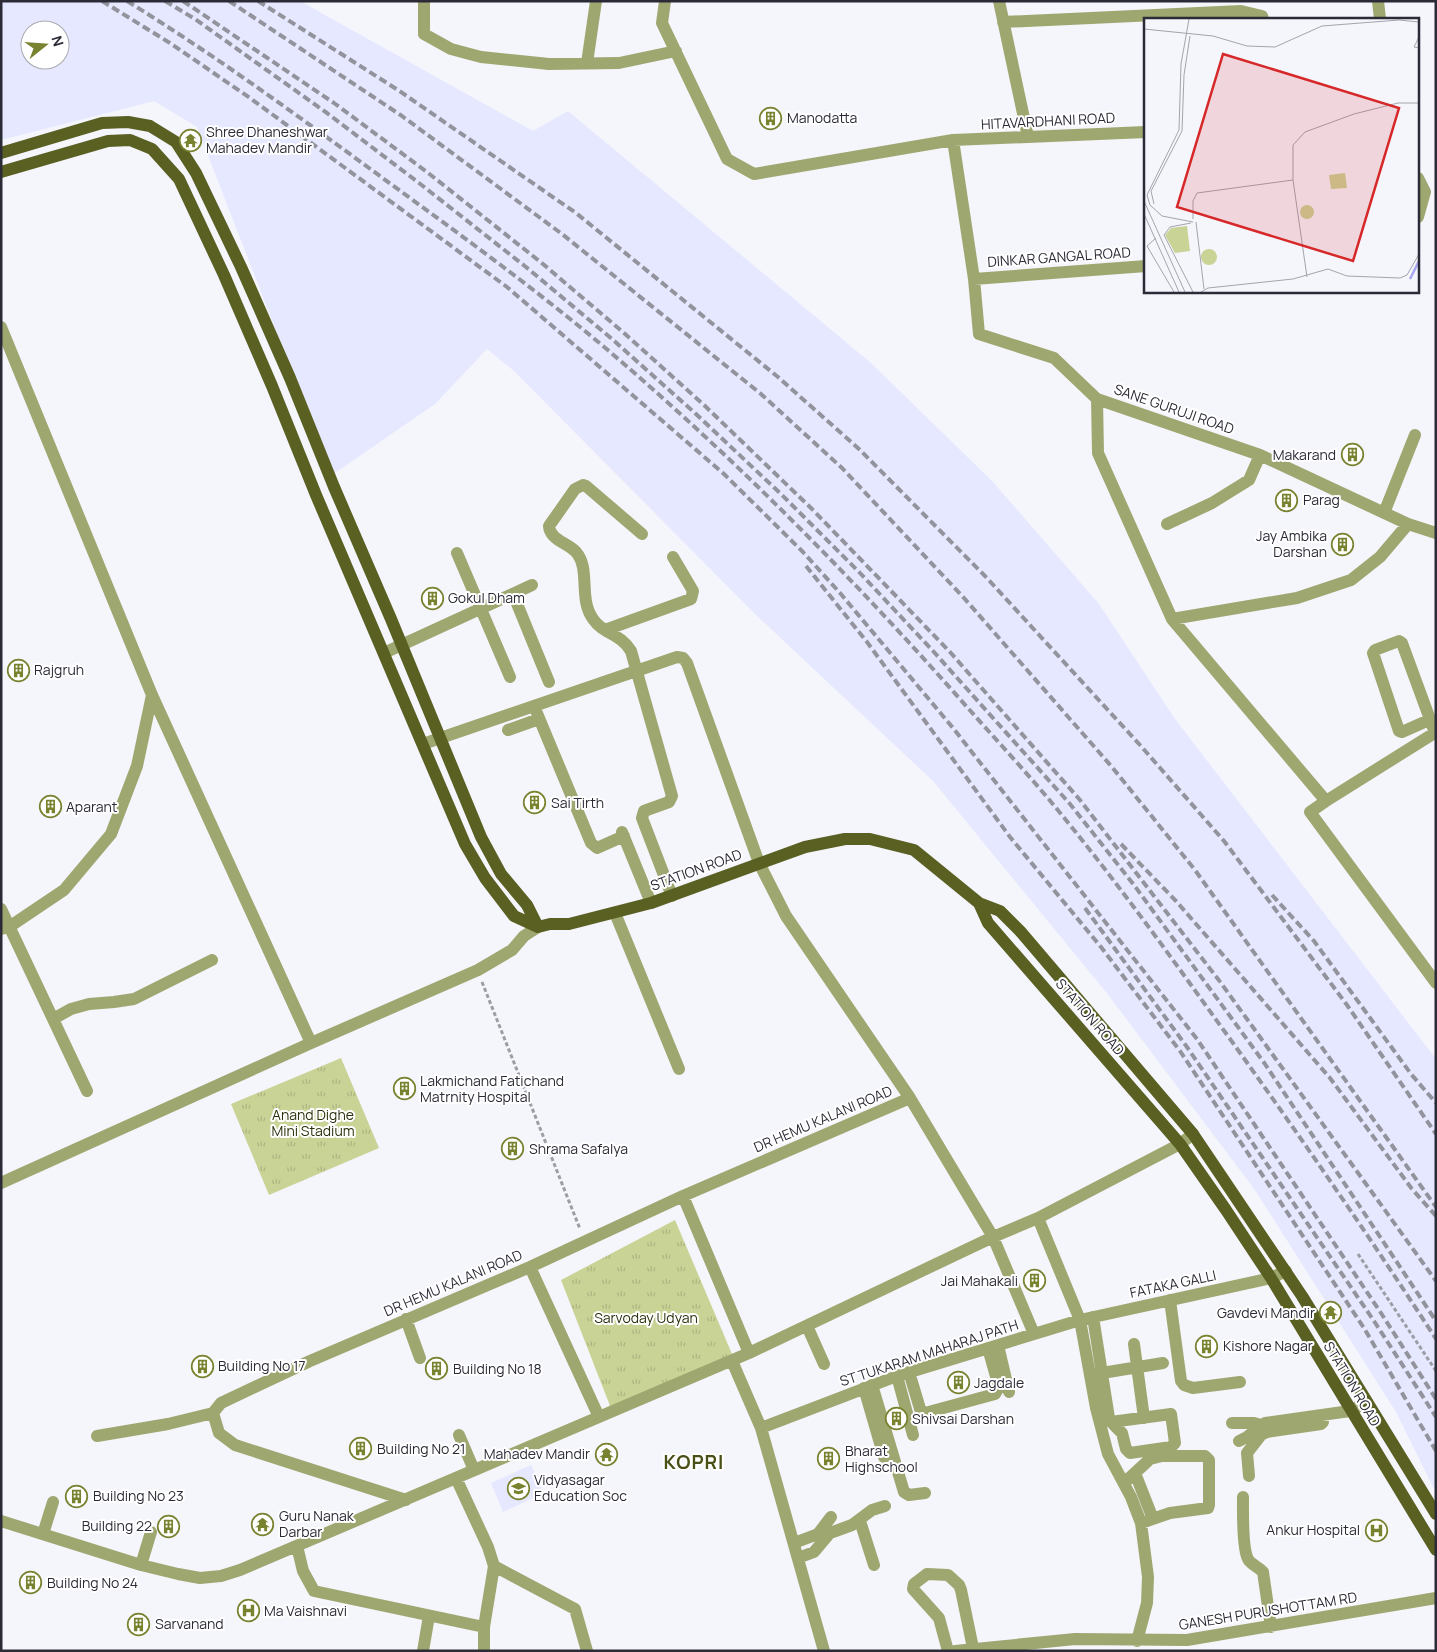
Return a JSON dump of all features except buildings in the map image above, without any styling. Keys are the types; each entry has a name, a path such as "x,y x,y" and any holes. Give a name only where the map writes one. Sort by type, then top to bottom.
{"main road":[{"path":"1,153 102,123 128,122 150,126 176,142 196,173 241,267 290,378 334,488 402,644 481,837 501,874 527,905 538,927"},
{"path":"102,123 108,141"},
{"path":"1,172 108,141 130,140 152,148 179,180 224,275 272,386 316,495 465,844 485,878 514,916 538,927"},
{"path":"179,180 196,173"},
{"path":"224,275 241,267"},
{"path":"272,386 290,378"},
{"path":"316,495 334,488"},
{"path":"373,626 391,619"},
{"path":"465,844 481,837"},
{"name":"STATION ROAD","path":"538,927 550,924 569,924 651,903 805,847 844,839 870,840 914,850 979,902 988,923 1180,1144 1271,1278 1436,1550"},
{"path":"979,902 1000,911 1020,931 1193,1134 1286,1271 1434,1511 1416,1518"},
{"path":"1055,1000 1068,988"},
{"path":"1118,1072 1131,1060"},
{"path":"1226,1210 1239,1201"},
{"path":"1309,1342 1324,1332"}],"street":[{"path":"424,1 424,34 451,49 491,58 549,64 619,63 676,51"},
{"path":"587,63 596,1"},
{"name":"HITAVARDHANI ROAD","path":"664,1 662,23 727,159 754,174 953,140 1144,132"},
{"path":"1000,1 1028,137"},
{"path":"1378,1 1380,18"},
{"path":"1003,22 1241,11 1262,16 1262,18"},
{"name":"SANE GURUJI ROAD","path":"953,140 974,279 979,334 1054,358 1097,398 1260,455 1408,524 1436,533"},
{"path":"1420,180 1430,191 1420,213"},
{"name":"DINKAR GANGAL ROAD","path":"974,279 1144,266"},
{"path":"1,328 152,695 311,1043"},
{"path":"1097,398 1098,452 1172,619 1326,801"},
{"path":"1384,513 1415,435"},
{"path":"1167,524 1212,503 1248,480 1260,455"},
{"path":"642,534 583,485 575,489 549,526 551,534 576,552 581,560 584,573 585,603 592,619 605,630 621,638 631,651 672,796 669,802 644,811 642,818 672,896"},
{"path":"1172,619 1297,598 1351,580 1380,557 1408,524"},
{"path":"458,553 510,677"},
{"path":"605,630 691,599 693,591 673,557"},
{"path":"384,653 532,585"},
{"path":"513,594 549,682"},
{"path":"1429,720 1402,732 1399,730 1373,653 1375,650 1399,641 1402,643 1435,732 1310,812 1436,983"},
{"path":"423,744 677,657 683,658 687,663 759,863 786,916 910,1098 993,1237 1034,1334"},
{"path":"5,928 64,890 111,834 137,766 152,695"},
{"path":"534,706 591,843 597,848 623,834 651,903"},
{"path":"508,730 539,719"},
{"path":"1,909 5,928 87,1091"},
{"path":"615,912 679,1069"},
{"path":"1,1182 478,970 501,958 512,950 524,936 538,927"},
{"path":"52,1019 71,1009 90,1004 134,999 212,960"},
{"name":"DR HEMU KALANI ROAD","path":"213,1413 221,1403 310,1361 530,1267 683,1196 910,1098"},
{"path":"1,1521 141,1565 200,1578 221,1576 240,1570 732,1361 993,1237 1038,1218 1180,1144 1193,1134"},
{"path":"683,1196 749,1353"},
{"path":"1038,1218 1080,1320 1111,1422 1122,1433 1126,1449 1130,1453 1173,1446 1175,1443 1172,1415 1111,1422"},
{"path":"530,1267 599,1417"},
{"name":"FATAKA GALLI","path":"1080,1320 1271,1278 1286,1271"},
{"path":"1170,1300 1181,1380 1184,1385 1193,1388 1240,1382"},
{"path":"1093,1317 1096,1408 1108,1454 1136,1508 1147,1521"},
{"path":"406,1320 420,1358"},
{"name":"ST TUKARAM MAHARAJ PATH","path":"761,1428 903,1374 1080,1320"},
{"path":"807,1326 824,1364"},
{"path":"1134,1344 1144,1418"},
{"path":"903,1374 921,1412 925,1413 996,1394 999,1387 993,1347"},
{"path":"993,1347 1009,1392"},
{"path":"732,1361 761,1428 824,1651"},
{"path":"1096,1374 1163,1363"},
{"path":"903,1374 914,1435"},
{"path":"868,1386 884,1457"},
{"path":"868,1386 904,1492 909,1495 925,1492"},
{"path":"1240,1441 1265,1423 1350,1411 1367,1402"},
{"path":"97,1436 168,1424 213,1413 219,1433 235,1445 406,1500"},
{"path":"1249,1476 1247,1453 1262,1435 1267,1432 1321,1424 1323,1422 1322,1415"},
{"path":"1232,1423 1254,1422 1261,1425"},
{"path":"459,1434 474,1470"},
{"path":"1124,1483 1145,1462 1154,1458 1205,1456 1209,1460 1208,1508 1175,1512 1147,1521"},
{"path":"1135,1473 1147,1521 1148,1577 1146,1603 1137,1641"},
{"path":"456,1478 488,1547 494,1566 484,1628 484,1651"},
{"path":"1243,1498 1247,1558 1263,1572 1271,1627"},
{"path":"43,1534 53,1502"},
{"path":"798,1558 814,1552 830,1533 852,1525 860,1521 872,1510 885,1506"},
{"path":"794,1543 818,1534 831,1517"},
{"path":"860,1521 874,1565"},
{"path":"141,1565 151,1532"},
{"path":"297,1546 303,1571 314,1591 484,1628"},
{"path":"494,1566 576,1609 587,1651"},
{"path":"948,1651 939,1618 913,1589 914,1584 927,1574 948,1575 959,1585 973,1648"},
{"name":"GANESH PURUSHOTTAM RD","path":"955,1651 973,1648 1137,1641 1188,1646 1271,1627 1436,1598"},
{"path":"423,1651 429,1616"}],"path":[{"path":"478,970 585,1242"},
{"path":"1358,1254 1436,1371"}],"shaded area":[{"path":"1,1 300,1 533,131 568,111 871,363 993,482 1099,604 1175,719 1436,1059 1436,1493 1396,1412 1255,1190 1106,992 933,781 754,613 514,371 487,349 435,404 332,475 197,127 154,101 1,140"},
{"name":"Vidyasagar Education Soc","path":"531,1465 544,1493 503,1512 491,1483"}],"green space":[{"name":"Anand Dighe Mini Stadium","path":"341,1058 379,1148 269,1195 231,1104"},
{"name":"Sarvoday Udyan","path":"675,1220 732,1354 612,1411 561,1280"}],"railway":[{"path":"102,1 170,43 250,98 507,287 724,474 803,552 840,593 953,728 1197,1039 1381,1313 1436,1399"},
{"path":"127,1 220,61 280,103 546,300 652,388 792,520 924,659 1026,773 1098,860 1264,1086 1436,1339"},
{"path":"165,1 195,19 327,113 526,267 612,339 696,414 782,495 859,572 933,651 1070,804 1134,885 1265,1064 1436,1321"},
{"path":"183,1 334,103 427,172 543,264 704,405 812,509 950,652 1080,800 1221,983 1436,1281"},
{"path":"229,1 402,116 562,234 761,394 842,468 964,598 1112,767 1195,870 1436,1207"},
{"path":"258,1 398,90 576,213 778,377 859,449 985,576 1140,745 1224,841 1347,1005 1436,1134"},
{"path":"806,566 867,642 1010,837 1101,947 1180,1051 1364,1328 1436,1451"},
{"path":"1121,844 1176,901 1330,1078 1412,1189 1436,1216"},
{"path":"1272,895 1314,941 1411,1074 1436,1103"},
{"path":"1085,908 1187,1047 1374,1321 1436,1417"}],"place":[{"name":"Manodatta","path":"771,118"},
{"name":"Shree Dhaneshwar Mahadev Mandir","path":"190,140"},
{"name":"Makarand","path":"1352,455"},
{"name":"Parag","path":"1287,500"},
{"name":"Jay Ambika Darshan","path":"1343,544"},
{"name":"Gokul Dham","path":"432,598"},
{"name":"Rajgruh","path":"18,670"},
{"name":"Sai Tirth","path":"535,803"},
{"name":"Aparant","path":"50,807"},
{"name":"Lakmichand Fatichand Matrnity Hospital","path":"404,1089"},
{"name":"Shrama Safalya","path":"513,1149"},
{"name":"Jai Mahakali","path":"1034,1281"},
{"name":"Gavdevi Mandir","path":"1331,1313"},
{"name":"Kishore Nagar","path":"1207,1346"},
{"name":"Building No 17","path":"202,1366"},
{"name":"Building No 18","path":"437,1369"},
{"name":"Jagdale","path":"958,1383"},
{"name":"Shivsai Darshan","path":"896,1419"},
{"name":"Building No 21","path":"361,1449"},
{"name":"Mahadev Mandir","path":"606,1454"},
{"name":"Bharat Highschool","path":"829,1459"},
{"name":"Vidyasagar Education Soc","path":"518,1488"},
{"name":"Building No 23","path":"77,1496"},
{"name":"Guru Nanak Darbar","path":"263,1524"},
{"name":"Building 22","path":"168,1526"},
{"name":"Ankur Hospital","path":"1376,1530"},
{"name":"Building No 24","path":"31,1583"},
{"name":"Ma Vaishnavi","path":"248,1611"},
{"name":"Sarvanand","path":"139,1624"}],"district":[{"name":"KOPRI","path":"694,1462"}]}
